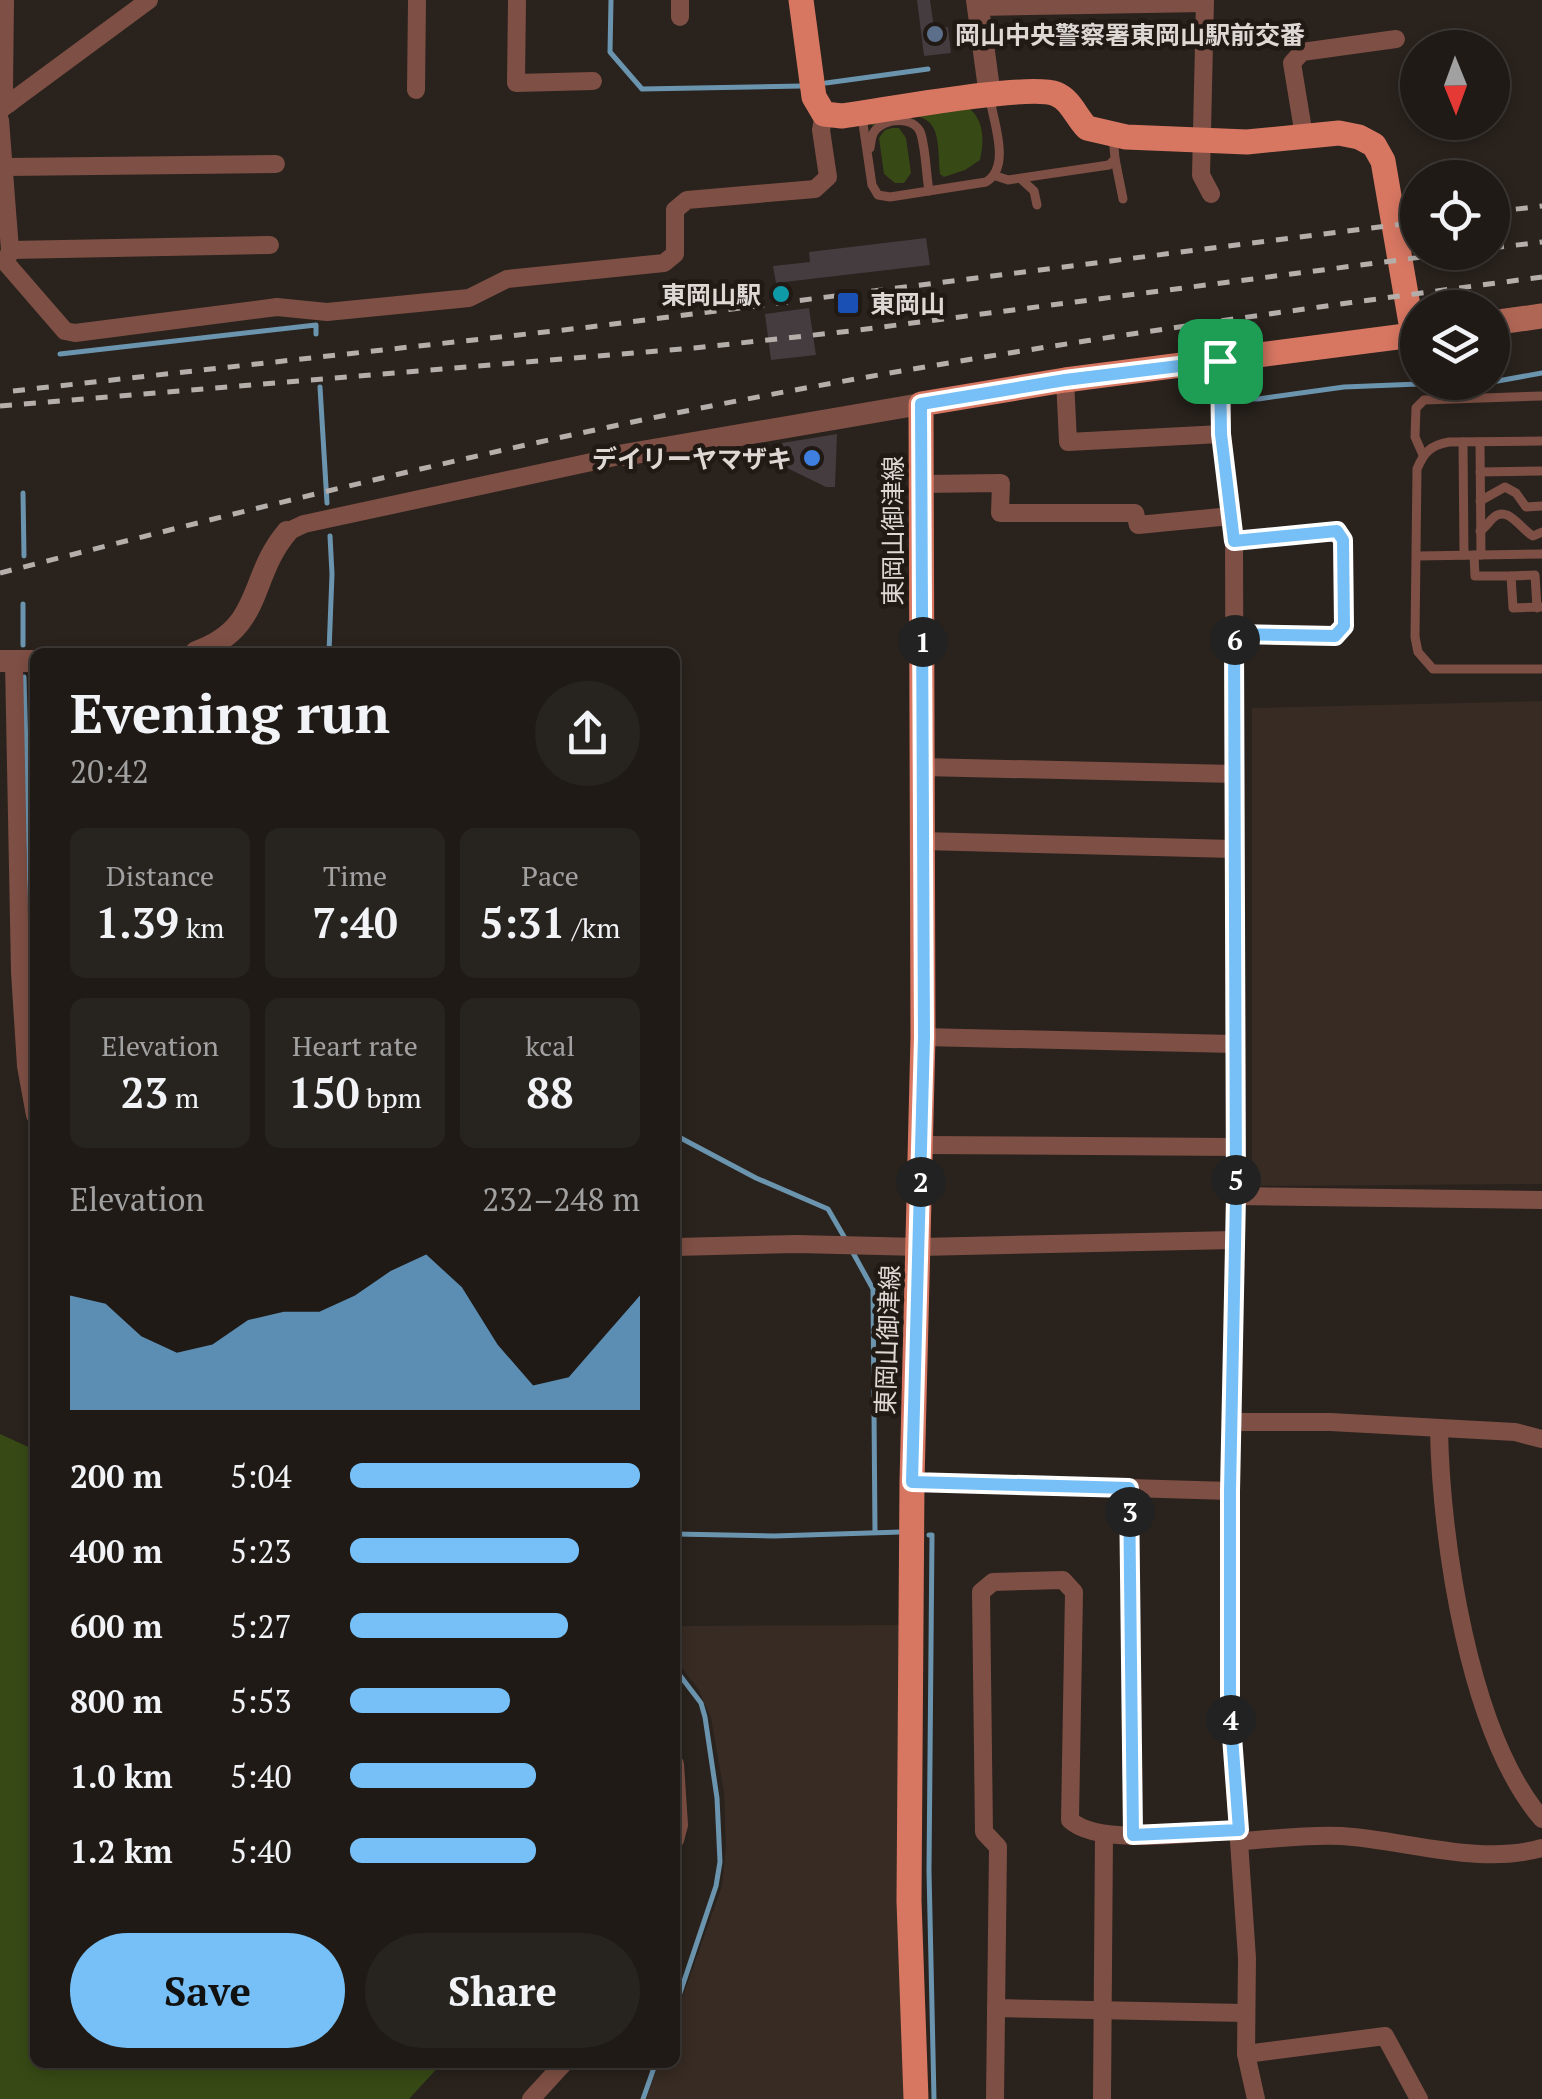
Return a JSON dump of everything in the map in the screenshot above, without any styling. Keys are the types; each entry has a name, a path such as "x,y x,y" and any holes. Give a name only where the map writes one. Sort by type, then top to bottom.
{"main road":[{"path":"802,0 814,97 824,114 861,114 990,96 1054,93 1067,101 1087,128 1114,147 1201,138 1248,142 1340,133 1359,137 1374,145 1383,161 1407,290"},
{"path":"1510,320 1542,316"},
{"path":"921,404 1065,380 1400,337"},
{"name":"東岡山御津線","path":"916,2099 909,1902 912,1482 924,1037 921,404"}],"street":[{"path":"5,0 5,106"},
{"path":"5,106 149,0"},
{"path":"416,90 417,0"},
{"path":"518,0 516,83 593,81"},
{"path":"990,96 978,4 1205,2 1201,175 1212,194"},
{"path":"1304,136 1292,63 1302,52 1396,40"},
{"path":"0,120 10,250 6,263 65,330 75,333 277,307 327,312 470,298 508,280 664,263 676,254 675,210 686,200 815,189 828,177 822,130 824,114"},
{"path":"6,167 276,164"},
{"path":"10,250 270,246"},
{"path":"1220,361 1221,434 1234,541 1236,1196 1230,1710 1247,1958 1246,2054 1256,2099"},
{"path":"1065,380 1068,442 1221,434"},
{"path":"205,648 241,623 249,612 264,568 287,532 304,524 624,455 921,404"},
{"path":"923,484 1001,483 1000,513 1135,513 1138,525 1231,516"},
{"path":"1234,541 1337,531 1343,540 1344,575 1344,626 1335,636 1234,634"},
{"path":"16,662 20,972 30,1088"},
{"path":"922,767 1235,774"},
{"path":"922,841 1234,849"},
{"path":"0,970 20,972"},
{"path":"924,1037 1234,1044"},
{"path":"922,1145 1234,1146"},
{"path":"1236,1196 1542,1200"},
{"path":"680,1247 920,1247 1234,1240"},
{"path":"1232,1422 1330,1422 1515,1432 1542,1439"},
{"path":"1439,1430 1446,1542 1468,1648 1496,1743 1520,1794 1542,1819"},
{"path":"912,1482 1230,1491"},
{"path":"1129,1488 1133,1835"},
{"path":"995,2099 998,1847 984,1832 981,1592 994,1582 1064,1580 1074,1592 1070,1820 1080,1830 1104,1836 1340,1836 1454,1852 1542,1848"},
{"path":"1102,2099 1104,1836"},
{"path":"996,2008 1245,2014"},
{"path":"1246,2054 1385,2036 1419,2099"},
{"path":"531,2099 559,2068"}],"lane":[{"path":"861,114 872,185 878,195 890,197 986,182 996,176 1000,163 990,96"},
{"path":"868,156 874,132 886,123 914,124 920,132 929,191"},
{"path":"996,176 1021,179 1108,165 1114,147"},
{"path":"1114,147 1123,198"},
{"path":"1021,179 1034,191 1037,206"},
{"path":"1423,455 1415,437 1415,422 1416,408 1424,400 1542,396"},
{"path":"1542,441 1434,444 1423,455 1417,469 1415,637 1424,661 1433,669 1542,669"},
{"path":"1462,442 1474,576 1535,575 1539,608 1513,608 1511,576"},
{"path":"1473,555 1480,531 1480,442"},
{"path":"1480,472 1538,471 1534,486"},
{"path":"1480,501 1505,487 1526,507 1542,506"},
{"path":"1480,531 1497,515 1508,515 1526,534 1542,532"},
{"path":"1417,556 1542,554"}],"shaded area":[{"path":"1542,701 1542,1184 1252,1186 1252,708"},
{"path":"899,1625 904,2099 646,2099 657,2068 680,2068 680,2004 722,1886 726,1845 724,1793 711,1718 698,1689 680,1666 680,1626"}],"green space":[{"path":"964,105 976,115 981,129 980,160 944,177 940,174 938,141 925,119 903,116 872,126 871,123 879,115"},
{"path":"892,128 899,128 906,138 911,173 904,183 895,183 884,174 879,138"},
{"path":"0,1434 30,1448 30,2068 437,2068 409,2099 0,2099"}],"building":[{"path":"917,0 930,0 934,28 948,27 951,53 924,56"},
{"name":"東岡山駅","path":"926,238 930,265 776,283 773,266 810,262 809,252"},
{"path":"809,308 816,355 771,360 765,314"},
{"path":"837,434 835,487 826,487 783,466 782,443"}],"waterway":[{"path":"611,0 610,52 642,89 802,86"},
{"path":"826,83 928,69"},
{"path":"60,354 316,325 316,334"},
{"path":"1510,379 1542,373"},
{"path":"1227,398 1258,399 1344,387 1400,385"},
{"path":"320,387 327,503"},
{"path":"23,493 24,556"},
{"path":"329,648 330,536"},
{"path":"23,604 23,645"},
{"path":"24,677 30,898"},
{"path":"680,1138 756,1178 828,1209 846,1240"},
{"path":"852,1251 873,1289 875,1532"},
{"path":"680,1534 901,1532"},
{"path":"929,1535 934,2099"},
{"path":"680,1676 701,1703 705,1717 717,1798 720,1862 716,1886 680,1993"},
{"path":"643,2099 654,2068"}],"railway":[{"path":"1510,210 1542,206"},
{"path":"13,391 590,327 1400,224"},
{"path":"1510,246 1542,242"},
{"path":"0,406 694,348 1400,260"},
{"path":"0,573 418,470 733,402 1102,338 1542,277"}],"place":[{"name":"岡山中央警察署東岡山駅前交番","path":"935,34"},
{"name":"東岡山駅","path":"781,294"},
{"name":"東岡山","path":"848,303"},
{"name":"デイリーヤマザキ","path":"812,458"}],"route":[{"path":"1220,361 1221,434 1234,541 1337,531 1343,540 1344,626 1335,636 1234,634 1236,1196 1230,1710 1239,1830 1133,1835 1129,1488 912,1482 924,1037 921,404 1065,380 1220,361"}]}
